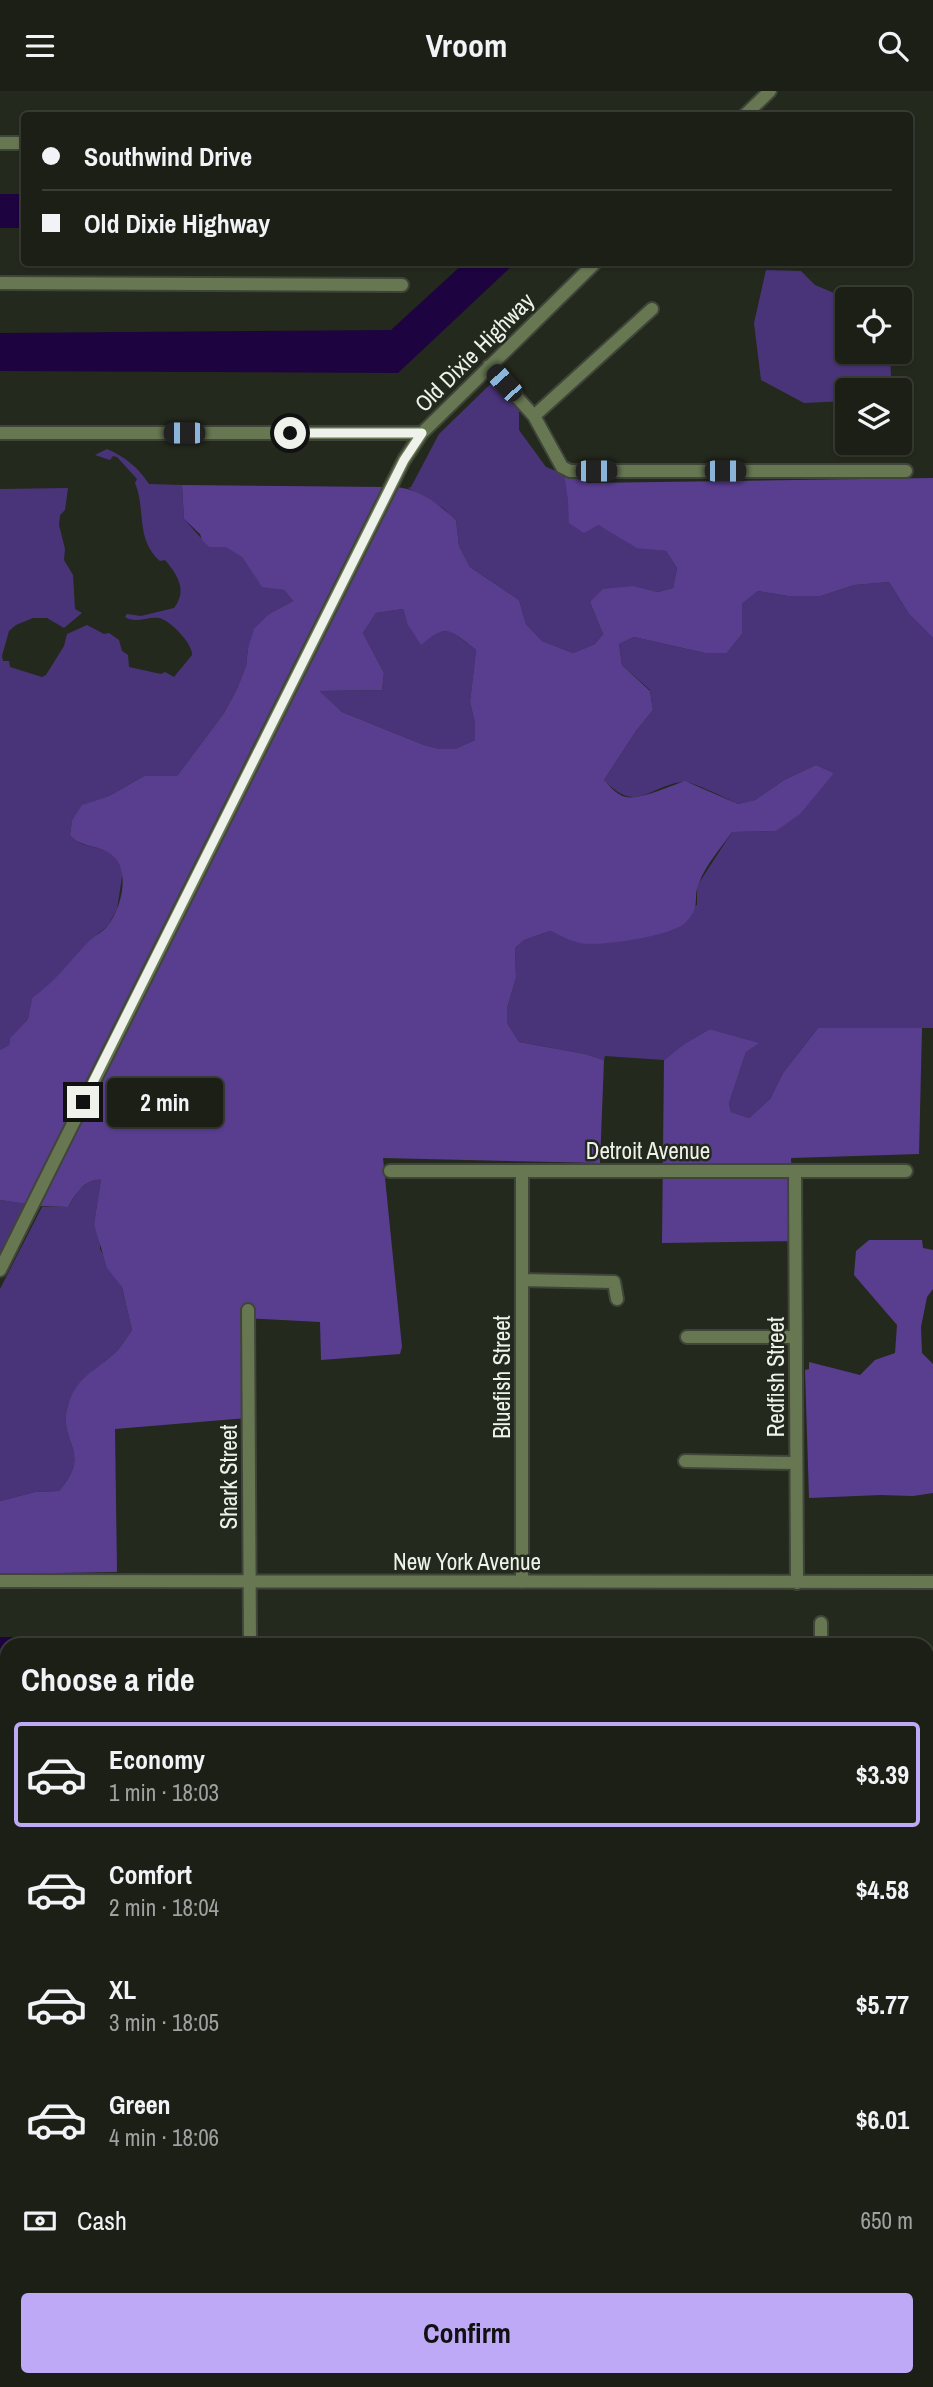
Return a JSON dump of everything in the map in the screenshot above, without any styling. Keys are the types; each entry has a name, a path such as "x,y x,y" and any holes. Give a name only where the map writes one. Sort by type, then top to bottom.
{"street":[{"path":"748,112 770,91"},
{"path":"0,143 21,143"},
{"name":"Old Dixie Highway","path":"0,1270 404,460 422,433 593,266"},
{"path":"0,283 402,285"},
{"path":"534,417 652,309"},
{"path":"489,366 534,417 562,467 570,471 906,471"},
{"path":"0,433 422,433"},
{"name":"Detroit Avenue","path":"390,1171 906,1171"},
{"name":"Bluefish Street","path":"522,1171 522,1582"},
{"name":"Redfish Street","path":"796,1171 797,1583"},
{"path":"522,1280 614,1282 617,1299"},
{"name":"Shark Street","path":"248,1310 250,1638"},
{"path":"687,1337 796,1336"},
{"path":"685,1461 796,1464"},
{"name":"New York Avenue","path":"0,1581 933,1582"},
{"path":"821,1623 821,1638"}],"shaded area":[{"path":"0,194 21,194 21,228 0,228"},
{"path":"461,266 512,266 398,373 0,371 0,333 391,330"},
{"path":"766,270 801,271 815,285 835,293 835,364 890,364 891,378 835,378 835,402 804,403 761,380 754,323"},
{"path":"506,369 514,385 519,410 519,430 546,467 564,474 569,499 569,523 598,525 637,547 666,551 677,568 673,588 658,592 634,586 590,602 603,634 595,644 573,653 542,641 526,624 519,600 470,567 459,546 456,520 443,508 408,488 411,487 439,434"},
{"path":"107,449 131,463 149,484 182,485 184,519 209,547 226,546 242,557 262,586 284,590 293,601 269,614 248,649 246,666 224,713 177,776 144,776 109,796 83,805 72,820 70,835 74,839 113,855 123,871 117,909 108,926 91,939 48,987 32,998 28,1019 10,1038 9,1045 0,1050 0,489 68,488 65,510 60,515 59,525 65,549 64,560 73,575 75,609 82,613 64,628 47,618 33,618 16,625 9,631 3,661 9,661 10,667 42,677 46,675 64,646 67,634 87,625 119,640 122,651 128,655 129,667 161,674 165,672 174,677 192,655 185,639 164,620 133,620 125,617 127,614 141,616 174,608 180,589 177,577 169,565 165,560 160,561 147,543 135,483 137,479 117,457 113,456 110,460 95,455"},
{"path":"564,474 588,483 933,478 933,638 909,614 889,582 854,585 821,596 788,596 758,591 742,604 742,634 727,653 705,653 634,637 619,644 622,665 650,691 653,710 604,780 619,794 626,797 639,796 685,781 738,804 755,800 784,780 816,765 834,773 800,814 776,831 732,832 702,876 697,888 694,911 679,927 652,936 590,944 576,942 550,931 524,940 515,948 516,978 507,1008 507,1023 519,1042 604,1060 600,1163 383,1158 402,1347 400,1354 321,1360 320,1322 244,1318 247,1418 115,1429 117,1572 0,1574 0,1501 35,1492 59,1491 73,1467 73,1449 66,1421 70,1398 80,1382 116,1352 132,1330 122,1287 107,1268 94,1224 101,1179 85,1184 68,1207 37,1206 395,487 420,494 456,520 459,546 470,567 519,600 526,624 542,641 573,653 595,644 603,634 590,602 603,589 634,586 658,592 673,588 677,568 666,551 637,548 598,525 584,533 569,523","holes":["403,609 407,623 421,645 443,631 461,638 476,650 470,702 475,723 475,740 455,749 424,745 342,712 319,691 382,690 384,673 363,633 376,613"]},
{"path":"182,485 385,487 27,1204 0,1200 0,1050 9,1045 10,1038 28,1019 32,998 107,926 117,909 122,891 122,874 116,859 106,851 74,839 70,835 72,820 82,805 109,796 144,776 177,776 224,713 237,689 246,666 254,629 269,614 293,601 284,590 262,587 242,557 226,547 209,547 202,540 200,534 184,519"},
{"path":"889,582 909,614 933,638 933,1028 818,1028 783,1073 770,1099 749,1118 731,1112 729,1103 746,1052 758,1043 710,1029 664,1060 605,1056 604,1060 519,1042 507,1023 507,1008 516,978 515,948 524,940 550,931 581,943 697,905 697,886 732,832 776,831 834,773 816,765 784,780 755,800 738,804 688,782 671,784 634,797 625,796 615,790 604,780 653,710 650,690 622,665 619,644 634,637 705,653 727,653 742,634 742,604 758,591 788,596 821,596 854,585"},
{"path":"403,609 407,623 436,632 451,631 476,650 470,702 475,723 475,740 455,749 424,745 342,712 318,691 382,690 384,673 363,633 376,613"},
{"path":"818,1028 922,1028 919,1154 791,1158 795,1241 662,1243 664,1060 710,1029 759,1043 746,1052 729,1103 731,1112 749,1118 770,1099 783,1073"},
{"path":"92,1179 101,1179 94,1224 100,1238 100,1249 122,1287 132,1330 116,1352 80,1383 70,1399 66,1421 73,1449 73,1467 59,1491 35,1492 0,1501 0,1289 42,1207 68,1207 79,1190"},
{"path":"0,1200 27,1204 0,1259"},
{"path":"869,1240 922,1240 923,1248 933,1250 933,1289 927,1297 921,1327 922,1353 933,1364 933,1493 913,1496 809,1498 805,1370 809,1369 809,1362 860,1375 875,1360 895,1353 897,1325 854,1275 856,1251"},
{"path":"0,1637 227,1638 0,1638"}],"route":[{"path":"83,1102 404,460 422,433 290,433"}]}
